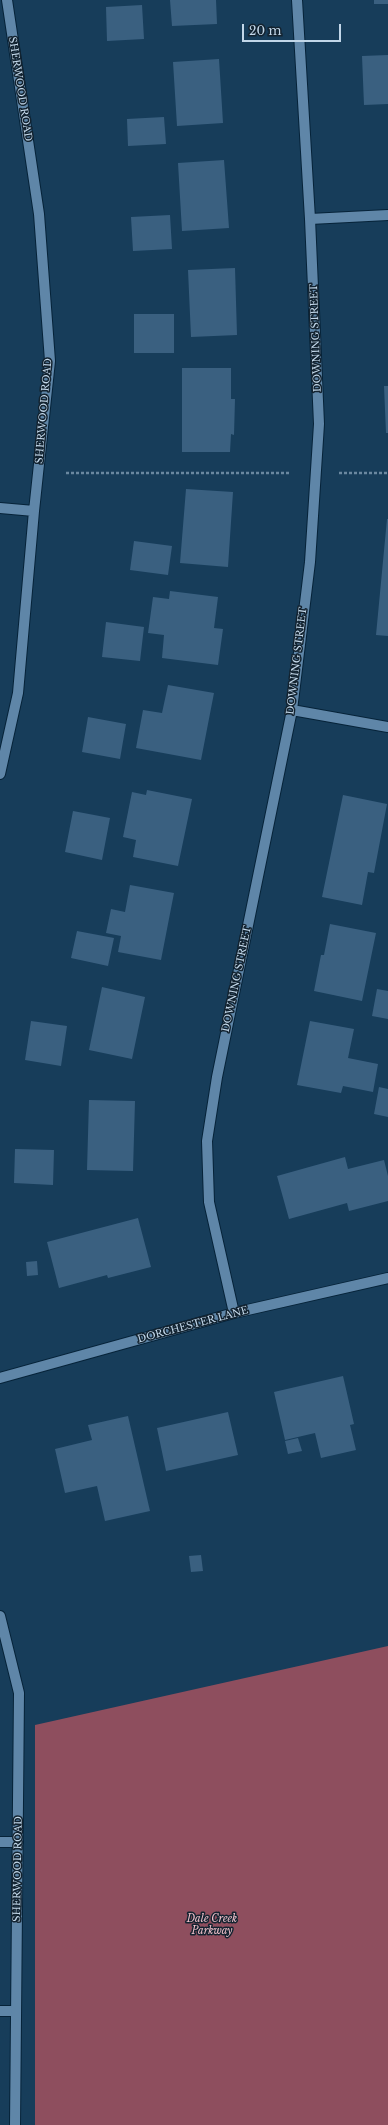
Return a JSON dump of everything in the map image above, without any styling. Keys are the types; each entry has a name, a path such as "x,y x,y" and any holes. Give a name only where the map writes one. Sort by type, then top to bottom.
{"street":[{"name":"SHERWOOD ROAD","path":"0,774 18,692 34,511 50,361 39,214 4,19 7,0"},
{"name":"DOWNING STREET","path":"234,1313 209,1202 207,1141 217,1077 292,710 310,562 319,424 310,219 297,0"},
{"path":"310,219 388,215"},
{"path":"0,508 34,511"},
{"path":"292,710 388,727"},
{"name":"DORCHESTER LANE","path":"0,1378 234,1313 388,1278"},
{"name":"SHERWOOD ROAD","path":"0,1616 19,1693 15,2125"},
{"path":"0,1842 18,1842"},
{"path":"0,2010 16,2011"}],"path":[{"path":"66,473 291,473"},
{"path":"338,473 388,473"}],"green space":[{"name":"Dale Creek Parkway","path":"388,1646 388,2125 35,2125 35,1725"}],"building":[{"path":"170,0 216,0 217,24 172,26"},
{"path":"374,0 388,0 388,4 374,4"},
{"path":"142,5 144,39 107,41 106,7"},
{"path":"388,55 388,104 364,105 362,56"},
{"path":"219,59 223,123 177,126 173,62"},
{"path":"164,117 166,144 128,146 127,119"},
{"path":"224,160 229,228 182,231 178,163"},
{"path":"170,215 172,249 133,251 131,217"},
{"path":"235,268 237,335 191,337 188,270"},
{"path":"134,314 174,314 174,353 134,353"},
{"path":"182,368 231,368 231,399 235,399 234,435 231,434 230,452 182,452"},
{"path":"384,386 388,386 388,433 386,433"},
{"path":"186,489 233,492 228,567 180,563"},
{"path":"388,519 388,636 376,635"},
{"path":"134,541 172,546 168,575 130,570"},
{"path":"170,591 218,597 214,628 223,629 218,665 162,658 164,635 148,633 153,597 169,599"},
{"path":"106,622 144,627 140,661 102,657"},
{"path":"168,685 214,693 201,760 136,748 143,710 162,713"},
{"path":"88,717 126,724 120,759 82,752"},
{"path":"147,790 192,799 178,866 133,857 136,840 123,837 132,792 146,795"},
{"path":"343,795 387,804 374,873 368,872 362,905 322,897"},
{"path":"73,811 110,818 102,860 65,852"},
{"path":"130,885 174,893 161,960 118,952 121,936 106,933 111,909 125,912"},
{"path":"330,924 376,933 362,1001 314,991 321,955 324,955"},
{"path":"77,931 114,938 108,966 71,958"},
{"path":"102,987 145,997 132,1059 89,1050"},
{"path":"377,989 388,991 388,1019 372,1016"},
{"path":"31,1021 67,1026 61,1066 25,1060"},
{"path":"310,1021 354,1029 348,1058 378,1064 373,1092 343,1086 341,1093 297,1085"},
{"path":"379,1087 388,1089 388,1117 374,1114"},
{"path":"89,1100 135,1101 133,1171 87,1170"},
{"path":"15,1149 54,1150 53,1185 14,1183"},
{"path":"345,1157 348,1169 384,1160 388,1176 388,1201 349,1211 347,1203 289,1219 277,1176"},
{"path":"138,1218 151,1267 108,1278 107,1275 59,1288 47,1242"},
{"path":"37,1261 38,1275 27,1276 26,1262"},
{"path":"343,1376 354,1424 350,1425 356,1450 321,1458 315,1433 285,1440 274,1392"},
{"path":"228,1412 238,1455 166,1471 157,1428"},
{"path":"128,1416 150,1511 105,1521 97,1486 65,1493 55,1449 92,1440 88,1425"},
{"path":"298,1438 302,1451 288,1454 285,1441"},
{"path":"201,1555 203,1571 191,1572 189,1556"}]}
